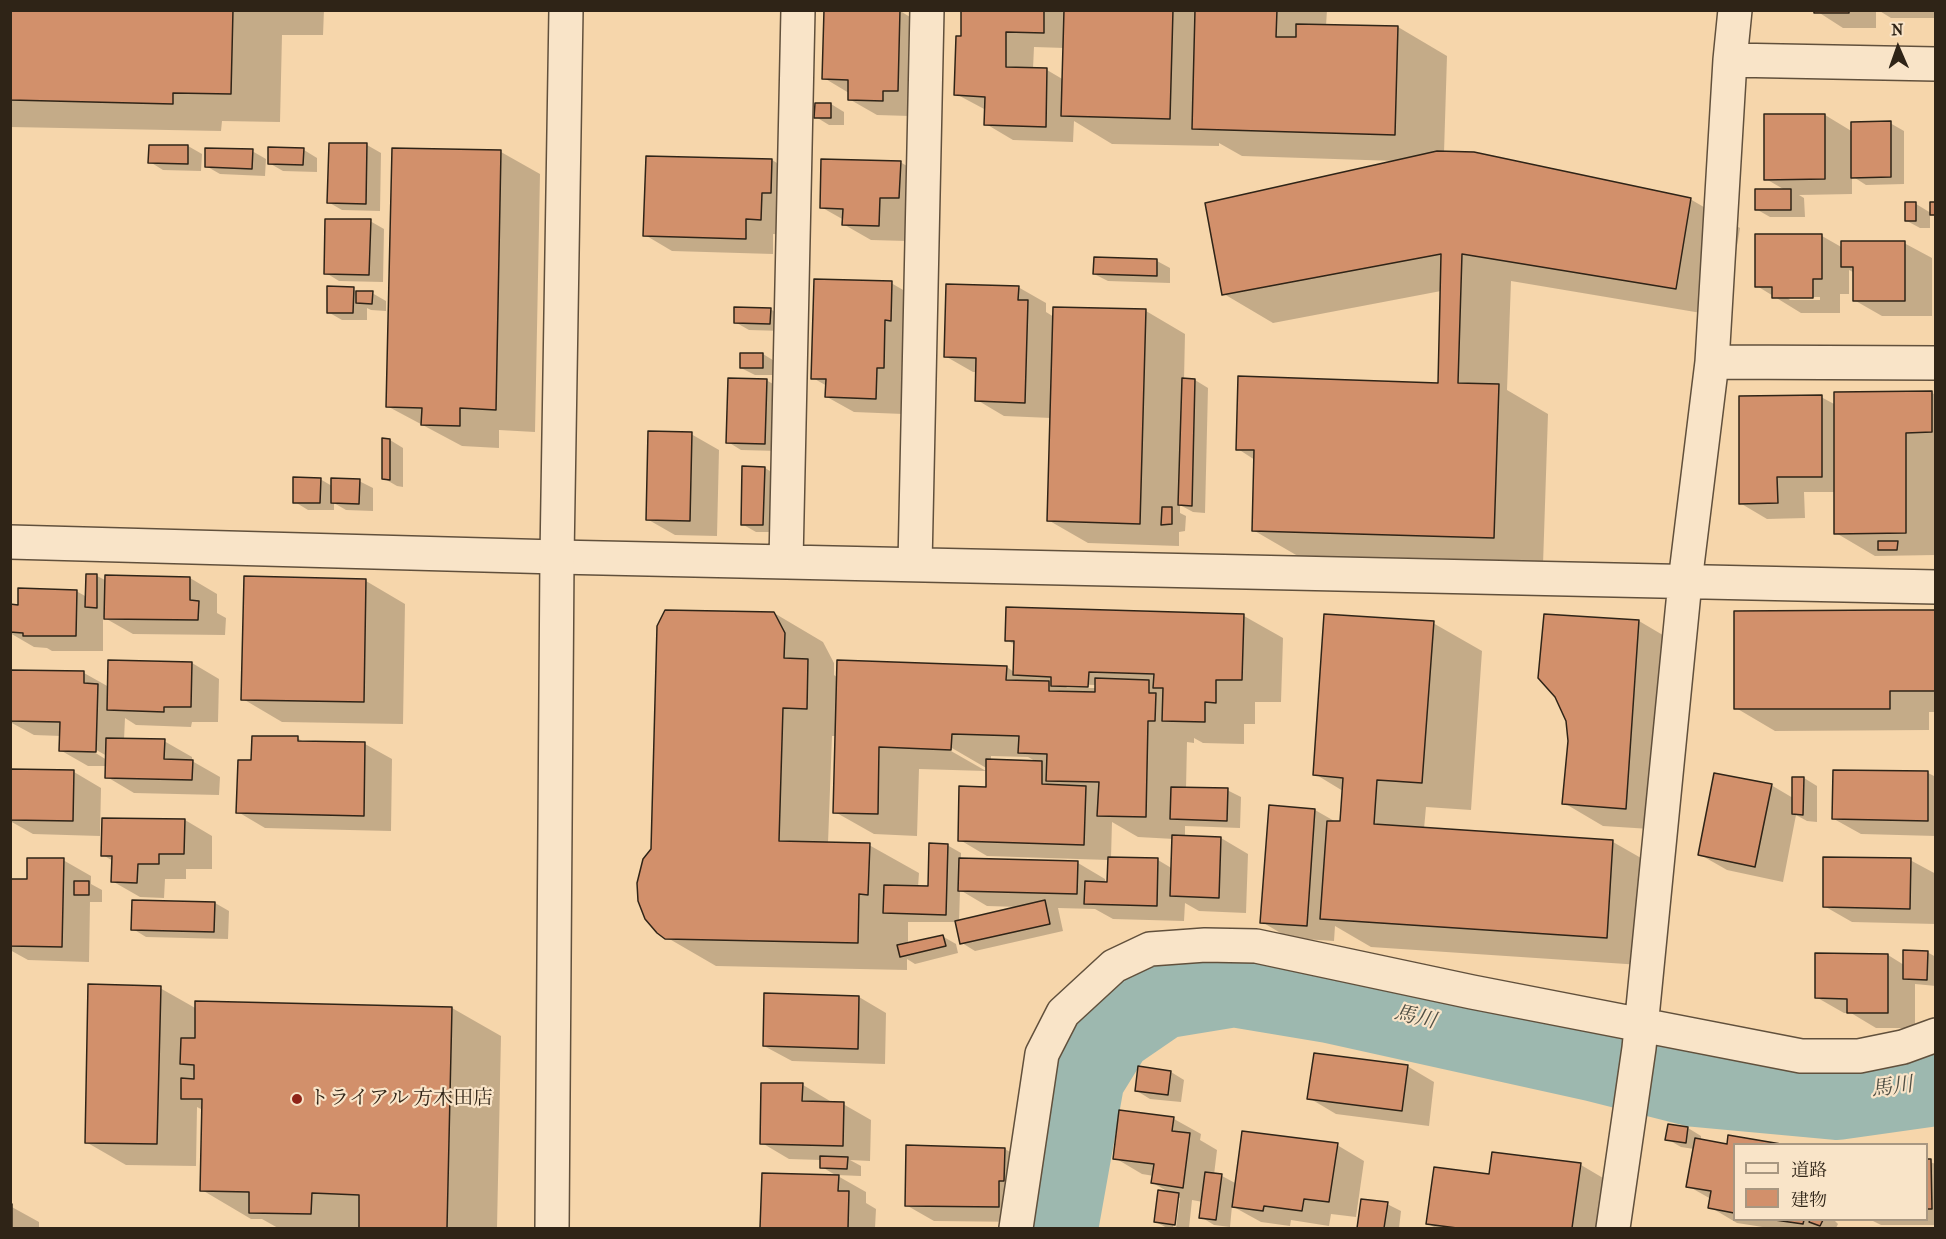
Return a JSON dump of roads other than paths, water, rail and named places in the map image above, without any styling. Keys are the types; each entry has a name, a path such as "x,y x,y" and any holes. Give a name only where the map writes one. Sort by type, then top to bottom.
{"street":[{"path":"552,1228 557,557 566,10"},
{"path":"786,561 798,10"},
{"path":"915,564 927,10"},
{"path":"1612,1228 1640,1037 1685,582 1712,362 1735,10"},
{"path":"1730,60 1935,64"},
{"path":"1712,362 1935,363"},
{"path":"10,542 557,557 1935,586"},
{"path":"1016,1228 1042,1054 1064,1013 1114,966 1150,950 1205,945 1256,946 1472,992 1640,1037 1801,1056 1859,1056 1903,1047 1935,1035"}],"waterway":[{"name":"馬川","path":"1054,1228 1081,1077 1110,1030 1161,995 1234,983 1330,999 1597,1058 1696,1083 1837,1096 1936,1082"}],"place":[{"name":"トライアル 方木田店","path":"297,1099"}]}
